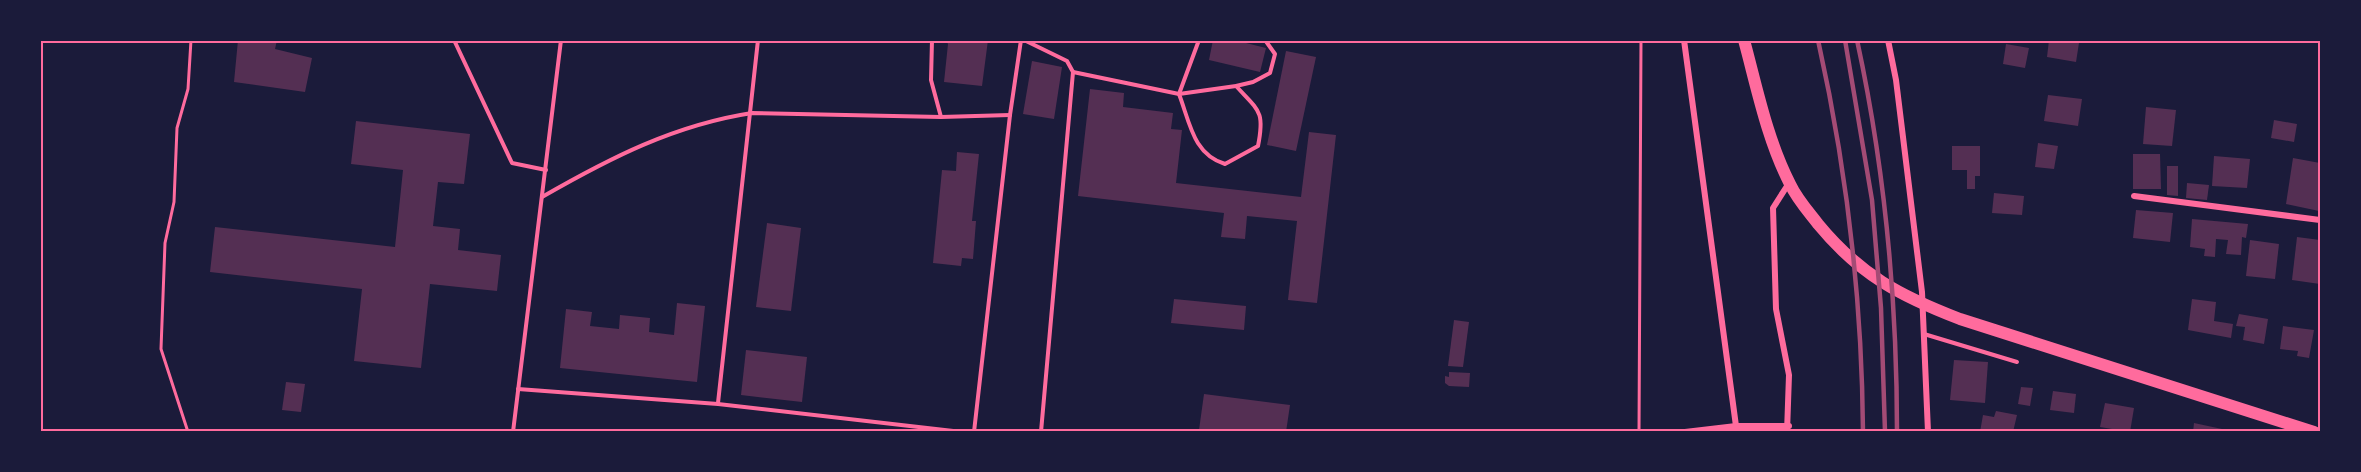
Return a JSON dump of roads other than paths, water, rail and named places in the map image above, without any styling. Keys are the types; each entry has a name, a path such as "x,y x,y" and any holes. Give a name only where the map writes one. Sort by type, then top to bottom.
{"main road":[{"path":"1744,40 1769,130 1789,183 1800,202 1833,242 1868,274 1907,298 1960,319 2314,432"}],"street":[{"path":"1684,40 1736,426"},
{"path":"1888,40 1896,80 1922,292 1928,432"},
{"path":"1685,432 1736,426 1788,429 1789,375 1776,309 1773,208 1789,183"},
{"path":"2134,196 2320,220"}],"lane":[{"path":"454,40 512,163 546,170"},
{"path":"513,432 561,40"},
{"path":"717,404 752,113 758,40"},
{"path":"932,40 931,80 941,117"},
{"path":"974,432 1010,115 1023,40 1067,61 1073,72 1041,432"},
{"path":"1199,40 1179,94 1200,148 1209,159 1225,164 1258,146 1262,126 1260,111 1236,86"},
{"path":"1073,72 1179,94 1236,86 1253,82 1270,73 1275,54 1264,40"},
{"path":"542,197 612,157 713,121 752,113 941,117 1010,115"},
{"path":"1923,334 2017,362"},
{"path":"518,389 717,404 962,432"}],"railway":[{"path":"1818,40 1837,137 1851,235 1860,333 1863,432"},
{"path":"1845,40 1872,200 1881,308 1885,432"},
{"path":"1857,40 1875,137 1888,235 1895,333 1897,432"}]}
